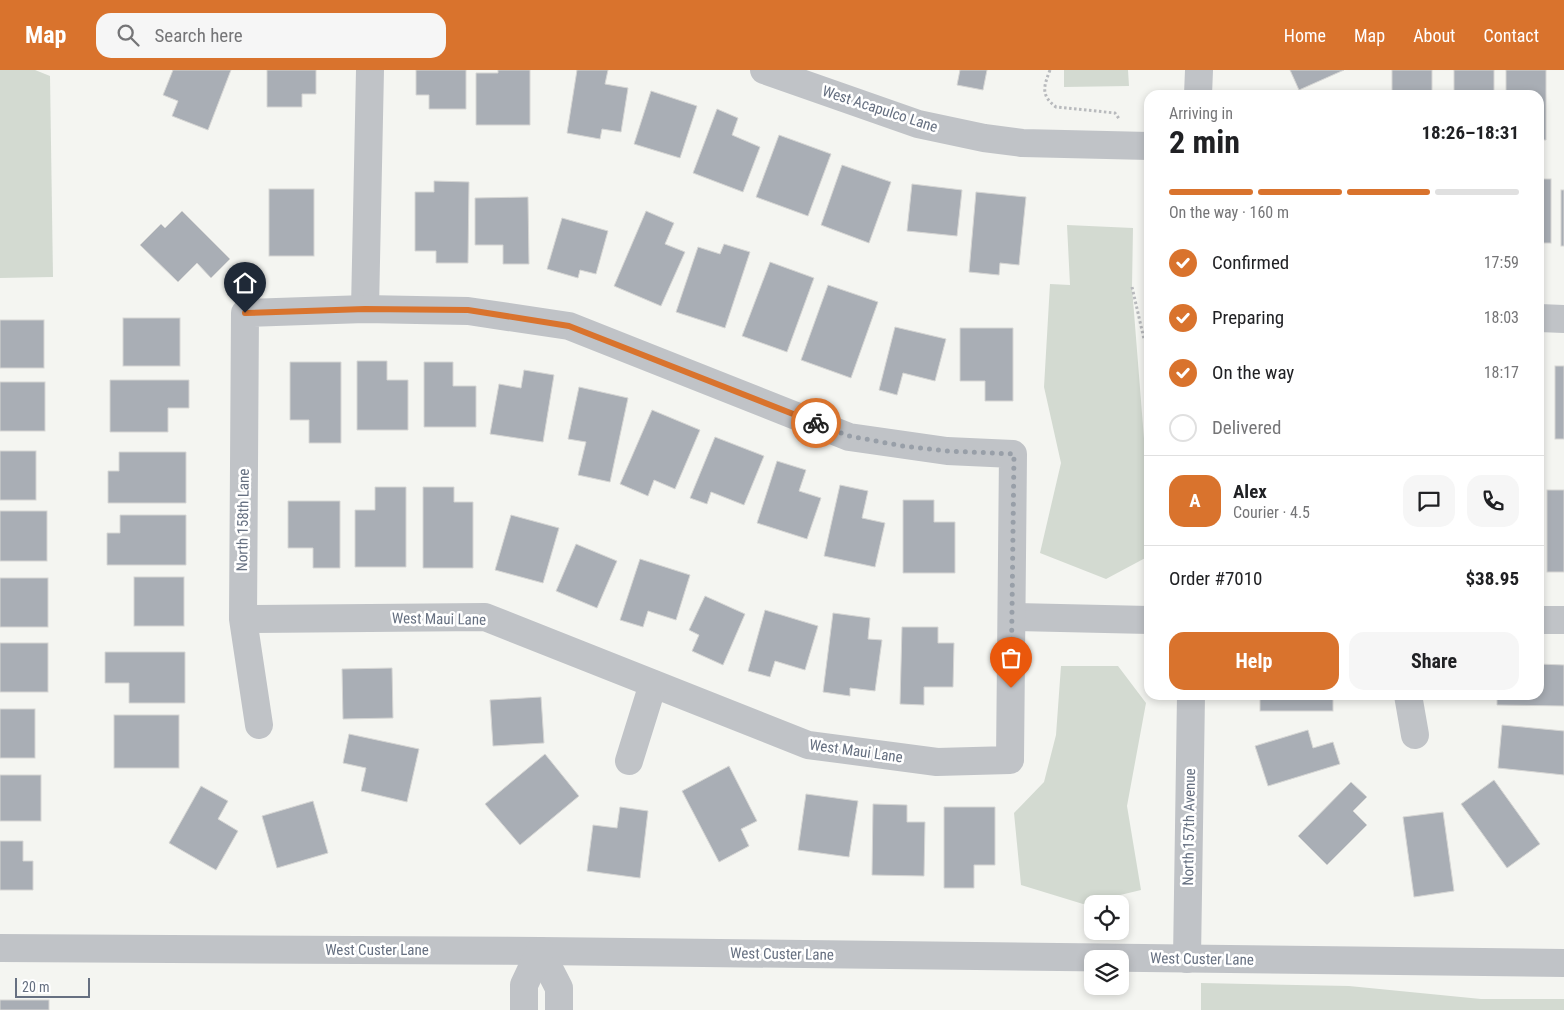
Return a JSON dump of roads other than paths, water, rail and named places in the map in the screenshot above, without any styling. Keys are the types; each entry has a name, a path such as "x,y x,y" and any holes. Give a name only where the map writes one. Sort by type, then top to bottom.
{"street":[{"path":"370,70 365,309 468,310 569,326 849,436 948,451 1014,454 1012,618 1144,620"},
{"name":"West Acapulco Lane","path":"764,70 909,121 984,138 1022,143 1144,146"},
{"path":"1198,90 1199,70"},
{"name":"North 158th Lane","path":"259,725 242,619 245,313 365,309"},
{"path":"1544,318 1564,319"},
{"name":"West Maui Lane","path":"242,619 485,618 808,745 937,762 1010,760 1012,618"},
{"path":"1544,620 1564,620"},
{"path":"629,761 653,684"},
{"name":"North 157th Avenue","path":"1187,959 1191,700"},
{"path":"1409,700 1415,735"},
{"name":"West Custer Lane","path":"0,948 540,951 1564,963"},
{"path":"524,1010 524,986 540,951"},
{"path":"540,951 559,988 559,1010"}]}
